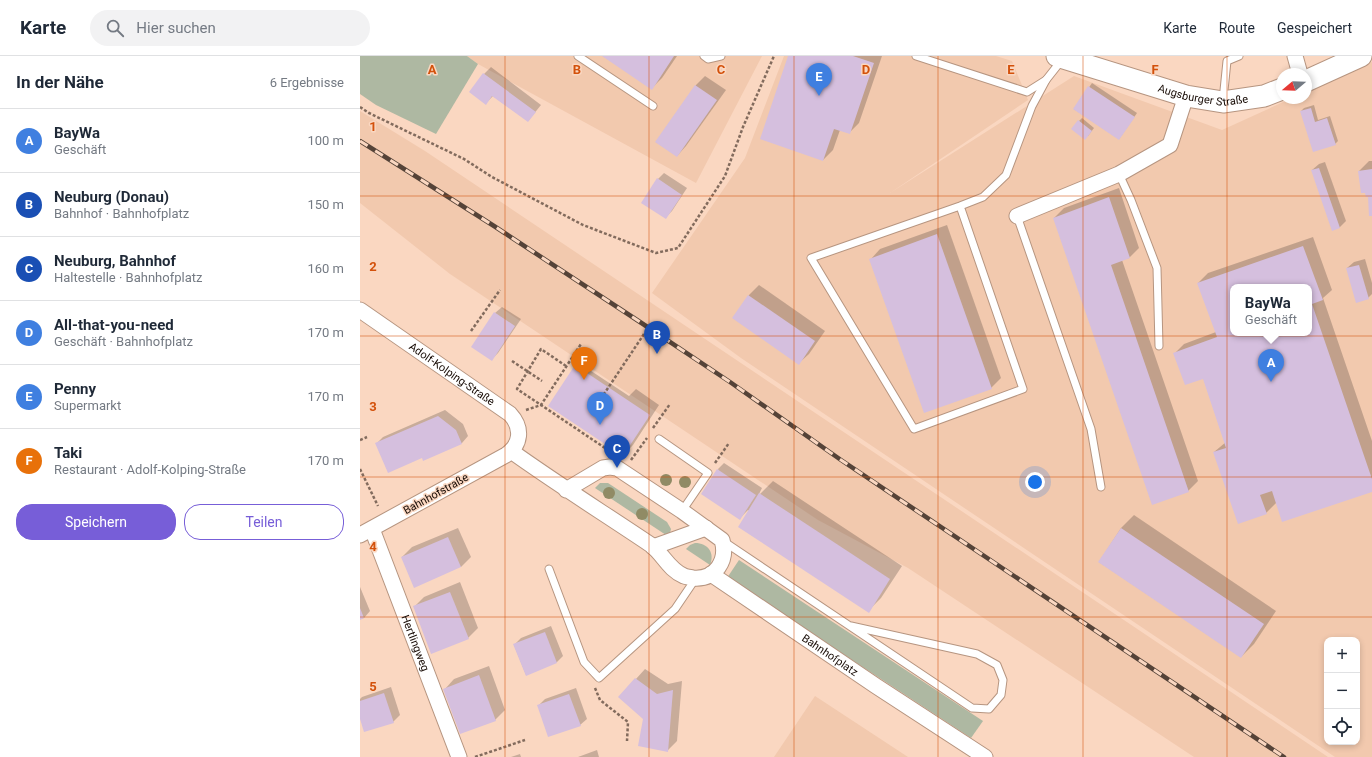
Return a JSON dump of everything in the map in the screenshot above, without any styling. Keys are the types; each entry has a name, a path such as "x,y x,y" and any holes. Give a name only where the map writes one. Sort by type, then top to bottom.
{"main road":[{"path":"1312,78 1361,56"},
{"name":"Augsburger Straße","path":"1060,57 1186,96 1222,102 1264,96 1276,91"}],"street":[{"path":"1295,56 1298,68"},
{"path":"1017,216 1119,174 1170,145 1186,96"},
{"name":"Adolf-Kolping-Straße","path":"360,310 510,414"},
{"path":"510,414 516,423 519,434 516,446 511,452 566,490 653,547 673,569 684,577 704,577 711,574 722,563 724,555 722,540 682,511 617,468 603,468 566,490"},
{"name":"Bahnhofstraße","path":"366,532 511,452"},
{"path":"653,547 706,528"},
{"name":"Hertlingweg","path":"366,532 459,757"},
{"name":"Bahnhofplatz","path":"711,574 876,686 985,757"}],"lane":[{"path":"578,56 654,106"},
{"path":"704,56 708,58 721,56"},
{"path":"916,56 1027,92 1046,80"},
{"path":"1222,102 1228,61 1238,56"},
{"path":"960,206 1023,389 914,429 811,258 983,197 1006,175 1032,106 1060,57"},
{"path":"1119,174 1158,268 1159,346"},
{"path":"1017,216 1091,429 1100,487"},
{"path":"659,439 708,473 682,511"},
{"path":"722,540 972,708 989,709 1001,695 1003,680 997,665 977,654 851,626"},
{"path":"549,569 584,662 599,678 675,609 696,578"}],"path":[{"path":"360,107 369,113 464,159 492,177 583,225 656,253 678,248 725,176 743,127 774,56"},
{"path":"472,331 500,290"},
{"path":"598,403 644,334"},
{"path":"510,414 541,405 581,344"},
{"path":"566,366 540,349 517,389 581,430 610,452"},
{"path":"512,361 542,381"},
{"path":"628,464 670,404"},
{"path":"360,440 367,437"},
{"path":"708,473 729,443"},
{"path":"360,469 386,522"},
{"path":"584,662 600,700 628,722 627,741"},
{"path":"475,757 525,740"}],"shaded area":[{"path":"467,56 762,56 696,183 478,64"},
{"path":"784,56 996,56 1012,61 1028,100 890,193 1074,76 1222,130 1279,104 1312,104 1312,89 1372,62 1372,757 1335,757 741,358 652,293 745,158"},
{"path":"360,111 425,151 1328,757 1194,757 908,568 818,520 450,274 360,203"},
{"path":"815,696 908,757 774,757"}],"green space":[{"path":"360,56 467,56 478,64 436,134 376,105 360,94"},
{"path":"600,483 608,483 667,522 671,529 669,537 595,488"},
{"path":"695,543 700,543 707,547 712,556 710,565 686,549"},
{"path":"739,560 983,721 971,738 727,578"}],"building":[{"path":"602,56 674,56 652,90"},
{"path":"788,56 853,56 874,63 850,134 834,129 823,161 760,139"},
{"path":"483,73 536,112 528,122 492,96 486,105 469,92"},
{"path":"695,85 717,100 677,157 655,142"},
{"path":"1088,86 1135,117 1119,140 1073,109"},
{"path":"1311,108 1315,122 1327,118 1336,145 1313,152 1300,111"},
{"path":"1078,120 1092,131 1085,140 1071,129"},
{"path":"1319,168 1340,228 1332,231 1311,170"},
{"path":"1372,169 1372,216 1369,216 1368,197 1366,197 1365,193 1361,193 1358,171"},
{"path":"657,178 682,195 666,219 641,203"},
{"path":"1109,197 1130,258 1111,265 1189,492 1152,505 1053,218"},
{"path":"937,234 992,389 924,413 869,259"},
{"path":"1303,246 1323,300 1312,304 1372,479 1372,492 1282,522 1272,491 1260,495 1267,514 1238,524 1213,452 1226,448 1203,379 1185,385 1173,353 1217,337 1197,283"},
{"path":"1359,265 1369,299 1356,303 1346,268"},
{"path":"748,295 815,341 799,365 732,318"},
{"path":"494,312 515,326 492,361 471,347"},
{"path":"575,365 650,415 623,456 548,406"},
{"path":"438,416 456,430 462,444 423,461 422,458 388,473 375,443"},
{"path":"717,469 756,495 740,520 701,494"},
{"path":"759,493 890,579 869,613 738,527"},
{"path":"1121,528 1264,624 1241,658 1098,562"},
{"path":"448,537 461,567 414,588 401,557"},
{"path":"450,592 469,639 431,654 413,606"},
{"path":"360,608 364,618 360,620"},
{"path":"545,632 557,663 526,676 513,644"},
{"path":"479,675 496,721 460,734 443,689"},
{"path":"635,678 657,694 673,690 668,752 638,746 643,719 618,697"},
{"path":"384,693 394,723 364,732 360,719 360,701"},
{"path":"569,694 581,726 548,737 537,705"}],"railway":[{"path":"360,141 494,226 640,322 730,382 841,460 1284,757"}],"place":[{"name":"Penny","path":"819,96"},
{"name":"Neuburg (Donau)","path":"657,354"},
{"name":"Taki","path":"584,380"},
{"name":"BayWa","path":"1271,382"},
{"name":"All-that-you-need","path":"600,425"},
{"name":"Neuburg, Bahnhof","path":"617,468"}]}
